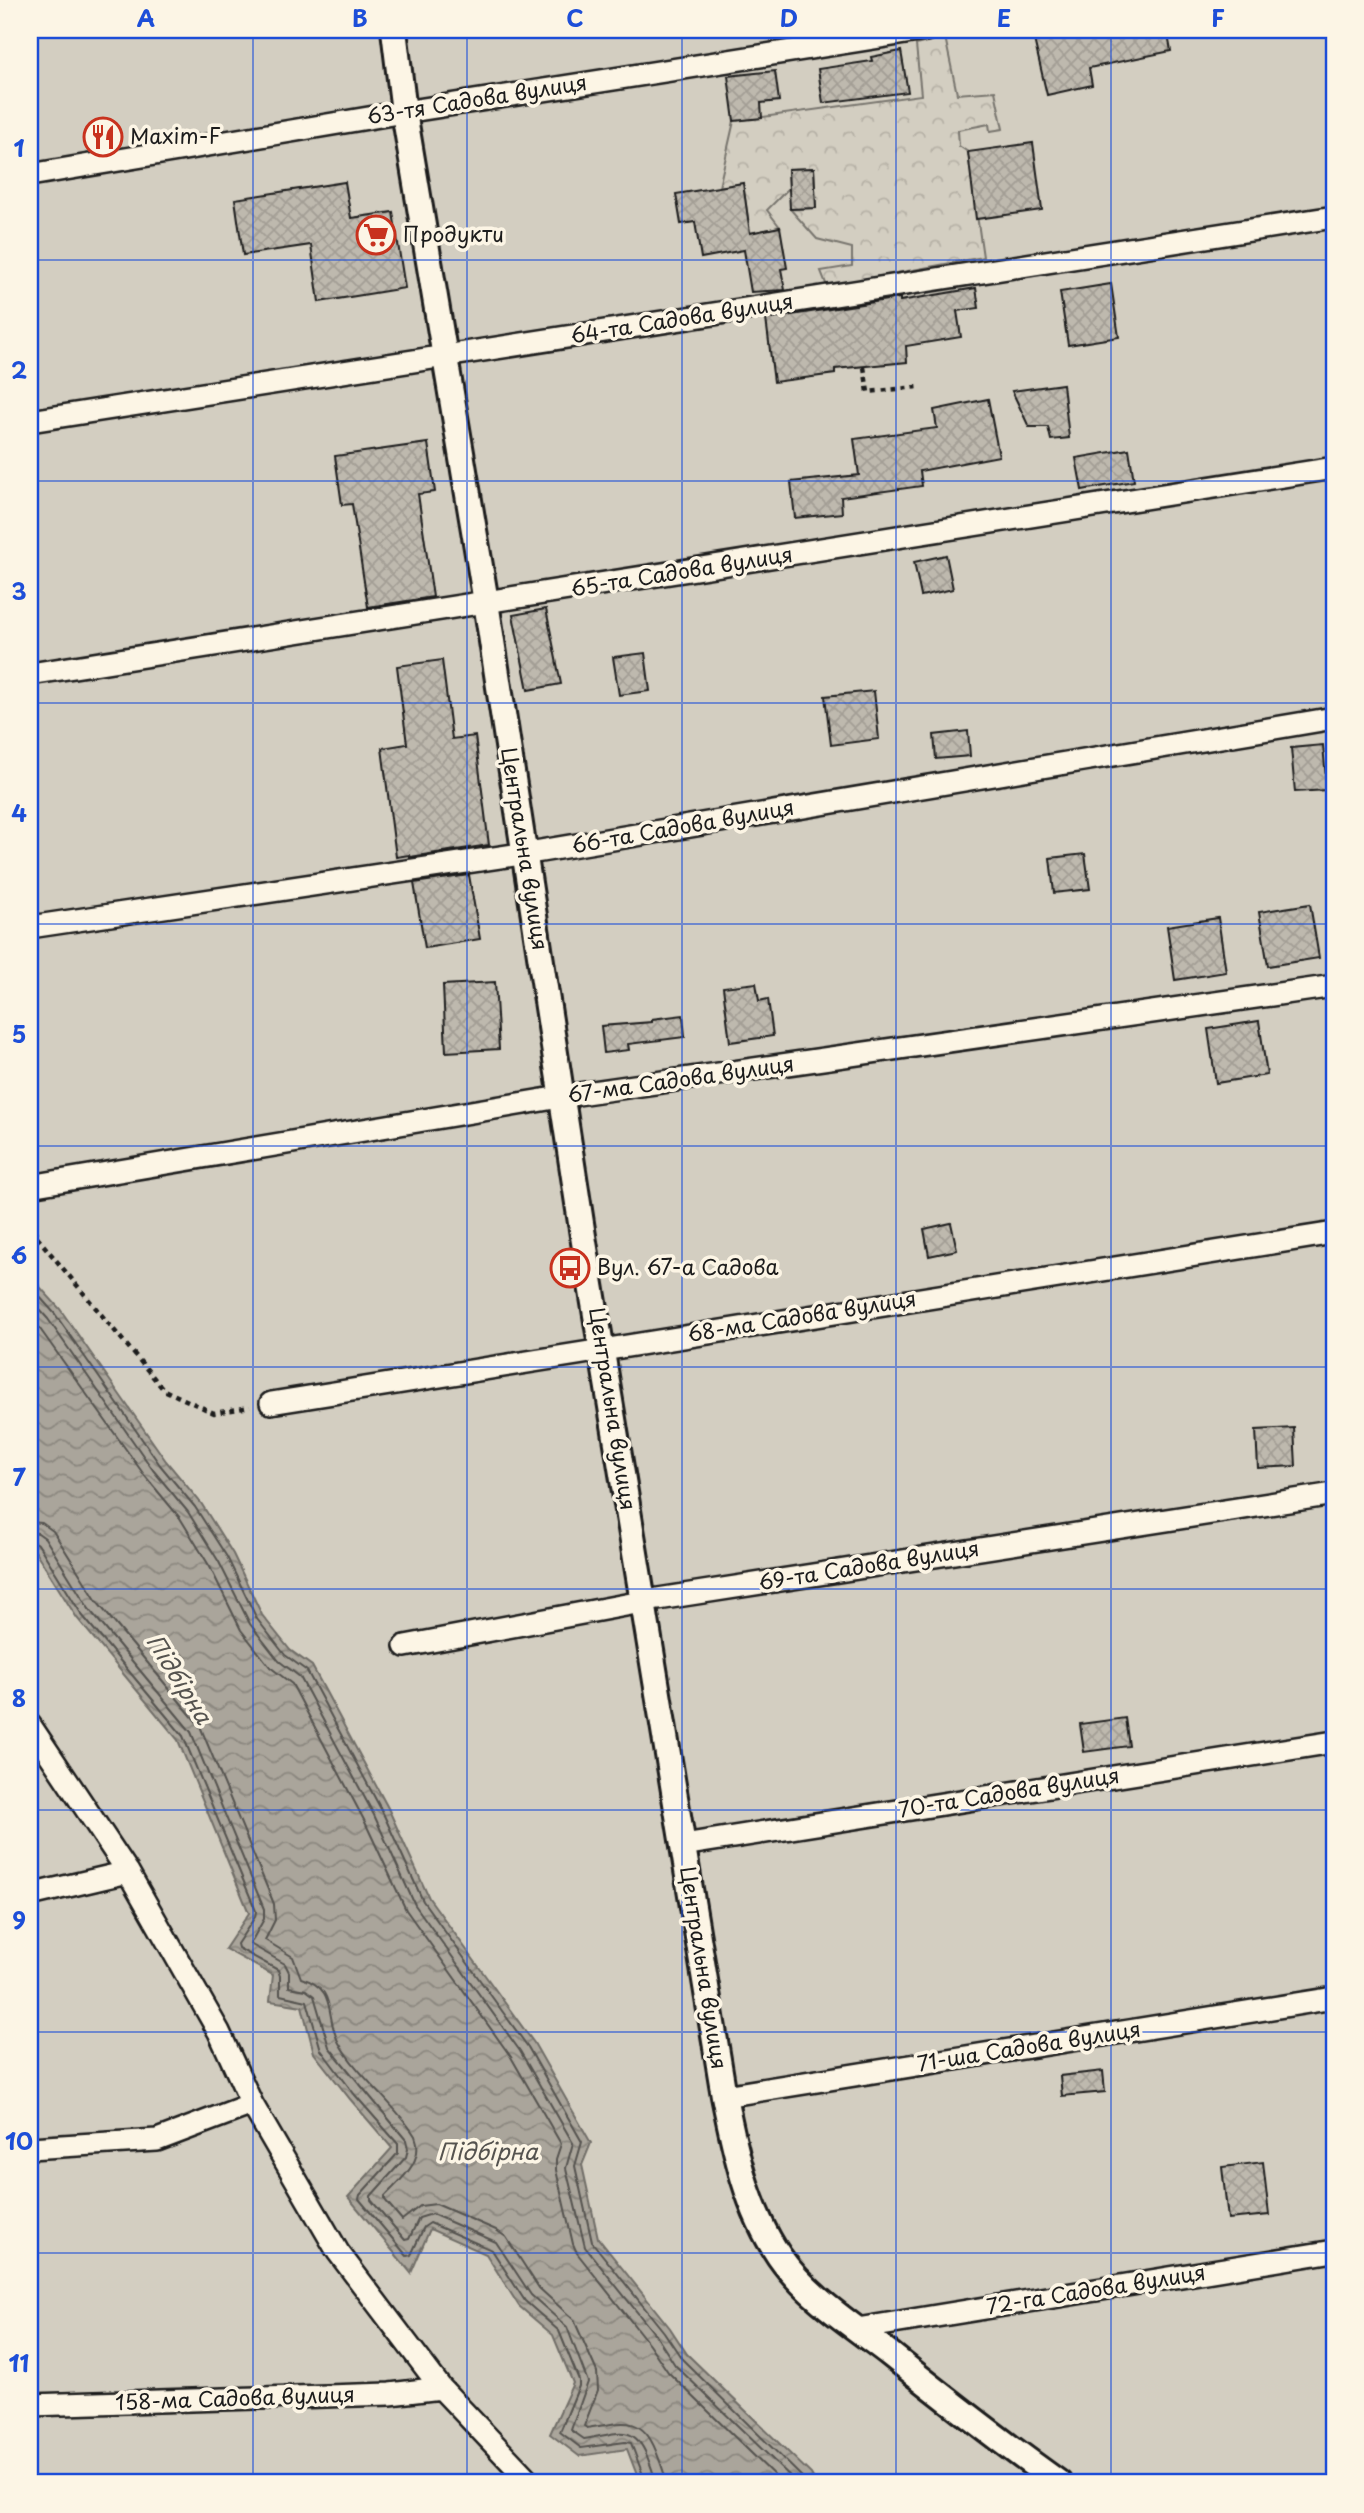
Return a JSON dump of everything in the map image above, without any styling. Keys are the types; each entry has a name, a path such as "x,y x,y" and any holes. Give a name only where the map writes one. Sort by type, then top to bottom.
{"street":[{"name":"Центральна вулиця","path":"394,30 404,111 486,602 602,1349 735,2152 753,2208 779,2256 810,2293 1059,2483"},
{"name":"63-тя Садова вулиця","path":"30,174 404,111 925,30"},
{"name":"64-та Садова вулиця","path":"30,421 1334,217"},
{"name":"65-та Садова вулиця","path":"30,674 1334,468"},
{"name":"66-та Садова вулиця","path":"30,927 524,853 1334,718"},
{"name":"67-ма Садова вулиця","path":"31,1194 562,1097 1334,986"},
{"name":"68-ма Садова вулиця","path":"271,1403 1334,1233"},
{"name":"69-та Садова вулиця","path":"405,1646 644,1601 1334,1494"},
{"path":"30,1725 128,1872 219,2032 252,2104 338,2252 441,2388 531,2483"},
{"name":"70-та Садова вулиця","path":"683,1845 1334,1742"},
{"path":"30,1895 128,1872"},
{"name":"71-ша Садова вулиця","path":"724,2096 1334,1998"},
{"path":"30,2148 157,2140 252,2104"},
{"name":"72-га Садова вулиця","path":"857,2329 1334,2251"},
{"name":"158-ма Садова вулиця","path":"30,2406 390,2394 441,2388"}],"path":[{"path":"864,367 868,392 918,387"},
{"path":"31,1194 37,1236 164,1390 214,1413 271,1403"}],"green space":[{"path":"30,30 1334,30 1334,2483 30,2483"},
{"path":"945,37 957,94 995,91 1003,129 990,131 989,124 958,130 959,146 968,152 983,257 827,286 821,271 852,266 852,248 817,239 790,209 816,208 814,168 788,169 789,188 767,210 780,227 750,233 743,184 719,187 734,121 921,95 916,45"}],"water":[{"name":"Підбірна","path":"30,1276 60,1309 166,1461 201,1503 233,1554 262,1615 290,1650 312,1666 388,1808 429,1898 534,2043 591,2143 582,2165 598,2238 670,2328 687,2354 811,2474 816,2483 640,2483 627,2449 579,2456 550,2434 573,2383 553,2335 519,2306 486,2254 430,2229 411,2273 348,2197 392,2148 314,2053 302,2006 270,2001 273,1975 225,1949 249,1913 178,1740 77,1618 30,1543"}],"building":[{"path":"1057,30 1167,30 1171,51 1089,68 1092,85 1047,95 1033,35"},
{"path":"901,51 908,92 823,103 818,69 872,61 871,57"},
{"path":"775,71 779,101 761,103 762,118 734,121 728,76"},
{"path":"1033,143 1042,210 976,219 968,152"},
{"path":"814,168 816,208 790,209 788,169"},
{"path":"345,182 351,218 393,212 405,288 319,302 311,245 243,255 235,199"},
{"path":"743,183 750,233 780,227 787,268 781,269 785,290 751,292 744,250 701,258 695,222 681,224 676,194"},
{"path":"1111,284 1119,337 1068,345 1060,292"},
{"path":"976,288 979,308 957,311 961,337 906,346 907,362 835,369 835,374 774,382 766,319"},
{"path":"1063,384 1069,438 1051,440 1048,427 1029,427 1012,391"},
{"path":"988,399 999,456 920,471 922,486 841,497 842,513 795,518 791,482 859,475 854,439 937,428 934,410"},
{"path":"428,443 435,492 418,494 433,597 368,607 352,504 342,505 335,456"},
{"path":"1129,449 1134,481 1082,490 1076,458"},
{"path":"946,555 953,589 921,596 914,562"},
{"path":"546,609 561,684 528,690 513,615"},
{"path":"645,653 650,691 619,695 613,657"},
{"path":"442,660 452,739 475,736 489,845 396,857 382,748 407,744 397,666"},
{"path":"874,691 879,739 831,745 825,696"},
{"path":"968,731 970,756 936,759 934,735"},
{"path":"1323,745 1327,790 1295,792 1291,748"},
{"path":"1085,854 1090,889 1054,893 1050,858"},
{"path":"469,875 480,939 425,948 414,883"},
{"path":"1310,904 1319,958 1268,966 1259,912"},
{"path":"1218,918 1226,972 1175,980 1167,926"},
{"path":"495,982 499,1049 446,1052 443,985"},
{"path":"756,983 759,1001 768,999 773,1036 730,1042 723,987"},
{"path":"683,1015 685,1037 628,1044 629,1050 604,1053 601,1026 652,1022 652,1019"},
{"path":"1259,1021 1267,1075 1216,1083 1208,1029"},
{"path":"951,1223 957,1250 929,1256 924,1229"},
{"path":"1294,1428 1296,1466 1258,1468 1256,1430"},
{"path":"1125,1718 1129,1746 1084,1752 1080,1724"},
{"path":"1103,2071 1105,2092 1062,2096 1060,2076"},
{"path":"1263,2162 1269,2215 1228,2219 1222,2167"}],"place":[{"name":"Maxim-F","path":"103,137"},
{"name":"Продукти","path":"376,235"},
{"name":"Вул. 67-а Садова","path":"570,1268"}]}
